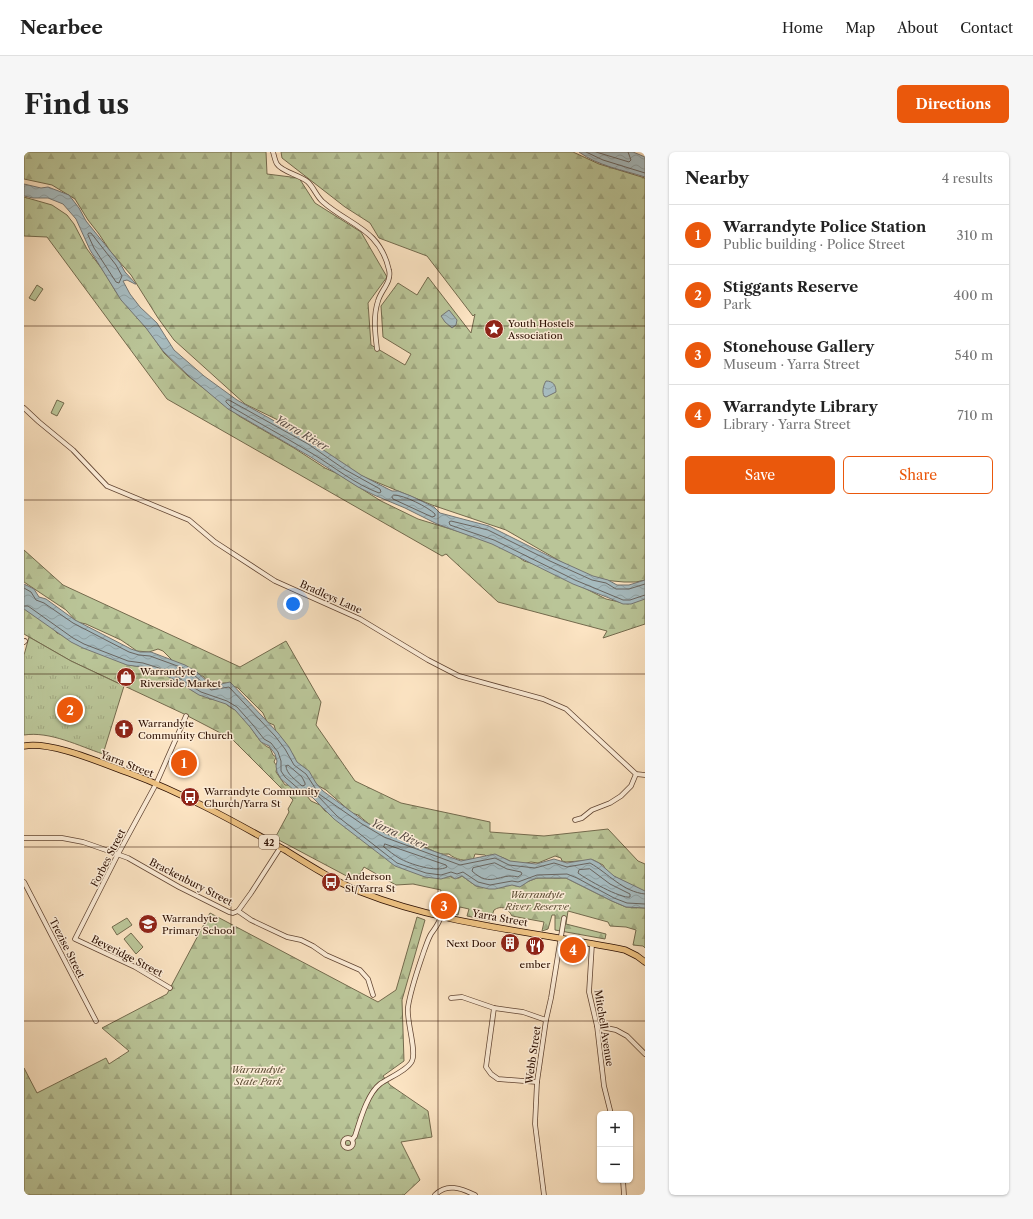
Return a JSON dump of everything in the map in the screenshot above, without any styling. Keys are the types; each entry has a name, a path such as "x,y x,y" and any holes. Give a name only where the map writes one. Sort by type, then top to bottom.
{"main road":[{"name":"Yarra Street","path":"24,746 33,744 58,749 112,767 156,784 227,819 341,882 379,899 441,916 625,950 645,962"}],"street":[{"path":"273,152 277,164 283,169 301,177 309,183 321,201 367,232 381,250 389,271 389,281 378,299 374,330 376,349"},
{"name":"Bradleys Lane","path":"24,408 38,422 74,450 107,486 189,520 215,542 275,581 360,619 428,660 459,676 543,699 566,709 636,774"},
{"name":"Forbes Street","path":"75,939 112,865 156,784 186,716"},
{"path":"576,820 582,818 592,810 610,803 621,796 631,786 636,774 645,775"},
{"name":"Brackenbury Street","path":"24,838 62,838 83,842 118,854 229,912 233,913 238,911 251,920 287,937 301,940 314,946 326,955 360,970 368,979 372,996"},
{"path":"238,911 280,848"},
{"path":"106,850 112,857 112,865"},
{"name":"Trezise Street","path":"24,882 96,1021"},
{"path":"352,1140 373,1092 379,1085 408,1067 412,1060 410,1028 407,1016 408,1006 418,968 431,934 439,923 441,916"},
{"name":"Webb Street","path":"544,1195 535,1124 537,1082 546,1020 562,938 564,918"},
{"name":"Beveridge Street","path":"75,939 135,967 170,988"},
{"name":"Mitchell Avenue","path":"592,944 588,988 597,1026 604,1086 610,1111"},
{"path":"451,998 462,997 494,1008 523,1012 546,1020"},
{"path":"494,1008 486,1067 491,1074 498,1079 537,1082"},
{"path":"597,1026 616,1030 627,1036 645,1054"},
{"path":"624,1183 624,1195"},
{"path":"435,1195 446,1188 457,1188 475,1195"}],"green space":[{"path":"24,152 266,152 267,174 299,178 315,203 361,232 387,277 368,303 371,345 405,365 411,354 383,337 381,306 398,283 417,295 428,277 471,333 475,314 473,316 427,256 379,238 370,223 345,207 282,158 281,152 573,152 599,164 645,178 645,580 624,582 602,580 584,575 506,530 432,505 357,474 280,421 245,404 174,340 158,318 131,275 110,251 75,199 52,185 24,179"},
{"path":"24,197 52,205 67,215 74,224 87,249 105,273 116,292 140,318 164,353 188,376 239,416 381,501 418,519 486,540 513,553 524,561 541,566 606,599 628,604 645,597 645,624 603,638 607,631 498,602 446,554 442,556 167,399 47,237 24,236"},
{"path":"37,285 43,289 35,301 29,298"},
{"path":"57,400 64,403 57,416 51,413"},
{"path":"24,550 63,585 240,667 286,641 321,702 316,725 355,781 401,803 490,822 490,832 544,836 608,829 638,861 645,864 645,891 641,891 608,873 603,865 593,860 566,862 555,856 538,863 531,862 517,865 499,856 487,857 485,855 475,854 473,860 464,860 455,858 449,854 439,853 423,846 413,845 410,841 395,837 392,838 384,830 369,824 358,815 352,813 326,790 317,785 293,759 284,741 276,732 274,725 267,722 263,713 238,688 226,683 219,683 212,687 212,682 207,681 203,676 195,676 175,663 163,651 158,649 149,652 137,651 121,640 86,624 77,622 66,610 24,582"},
{"name":"Warrandyte River Reserve","path":"24,608 47,622 57,633 118,659 125,664 156,670 158,673 166,675 180,685 187,686 193,691 206,696 209,699 218,700 226,703 233,709 241,710 258,737 266,746 270,748 273,755 276,757 274,762 277,766 276,772 285,785 289,785 303,796 307,796 311,801 320,805 325,811 453,878 459,878 462,876 476,886 512,884 516,886 537,878 566,878 626,907 645,908 645,948 643,946 633,945 636,930 626,927 610,926 608,922 568,911 566,924 606,934 605,939 555,930 555,915 552,915 548,929 542,931 544,922 512,916 504,908 497,908 494,910 490,921 467,916 469,909 460,907 458,915 446,911 448,903 438,900 441,890 413,884 396,885 364,867 356,881 275,838 289,812 288,809 293,800 232,739 182,713 71,661 24,634"},
{"path":"29,637 71,661 124,686 103,754 54,737 34,734 24,735 24,655"},
{"name":"Warrandyte State Park","path":"210,913 378,1002 396,990 417,917 425,920 402,1000 404,1061 383,1076 390,1085 428,1111 432,1137 401,1142 420,1180 404,1195 24,1195 24,1068 37,1093 106,1058 109,1064 129,1051 102,1028 167,994"},
{"path":"127,918 132,925 117,935 112,927"},
{"path":"131,933 143,947 136,954 124,939"}],"water":[{"path":"579,152 633,152 645,157 645,177 594,161"},
{"path":"24,184 41,188 48,187 69,195 79,208 86,221 136,284 127,280 123,281 130,294 140,307 157,323 174,350 204,376 237,400 310,441 361,475 392,491 398,491 434,507 440,513 489,526 551,557 617,585 629,585 645,580 645,599 631,604 623,604 573,584 492,544 437,524 358,487 309,456 228,409 190,377 163,351 146,328 121,300 90,250 76,219 63,204 48,198 33,198 24,196"},
{"path":"449,310 457,320 456,325 452,328 441,316"},
{"path":"546,381 554,384 556,392 546,397 544,396 543,391"},
{"path":"24,584 34,589 39,597 46,599 75,620 131,649 140,652 151,652 185,665 197,672 212,686 230,682 278,733 289,747 297,762 309,771 323,791 364,821 386,834 461,861 495,854 510,861 536,864 554,859 567,863 591,859 599,863 614,876 645,891 645,908 626,907 566,878 537,878 520,887 512,885 489,889 476,886 462,876 455,879 451,876 441,879 425,877 395,866 334,819 312,797 305,795 301,796 281,779 277,772 277,761 275,754 269,746 261,742 235,710 226,704 199,695 175,680 158,672 142,667 127,665 71,642 24,609"}],"place":[{"name":"Youth Hostels Association","path":"494,329"},
{"name":"Warrandyte Riverside Market","path":"126,677"},
{"name":"Stiggants Reserve","path":"70,710"},
{"name":"Warrandyte Community Church","path":"124,729"},
{"name":"Warrandyte Police Station","path":"184,763"},
{"name":"Warrandyte Community Church/Yarra St","path":"190,797"},
{"name":"Anderson St/Yarra St","path":"331,882"},
{"name":"Stonehouse Gallery","path":"444,906"},
{"name":"Warrandyte Primary School","path":"148,924"},
{"name":"Next Door","path":"510,943"},
{"name":"ember","path":"535,946"},
{"name":"Warrandyte Library","path":"573,950"}],"water label":[{"name":"Yarra River","path":"302,433"},
{"name":"Yarra River","path":"399,834"}]}
